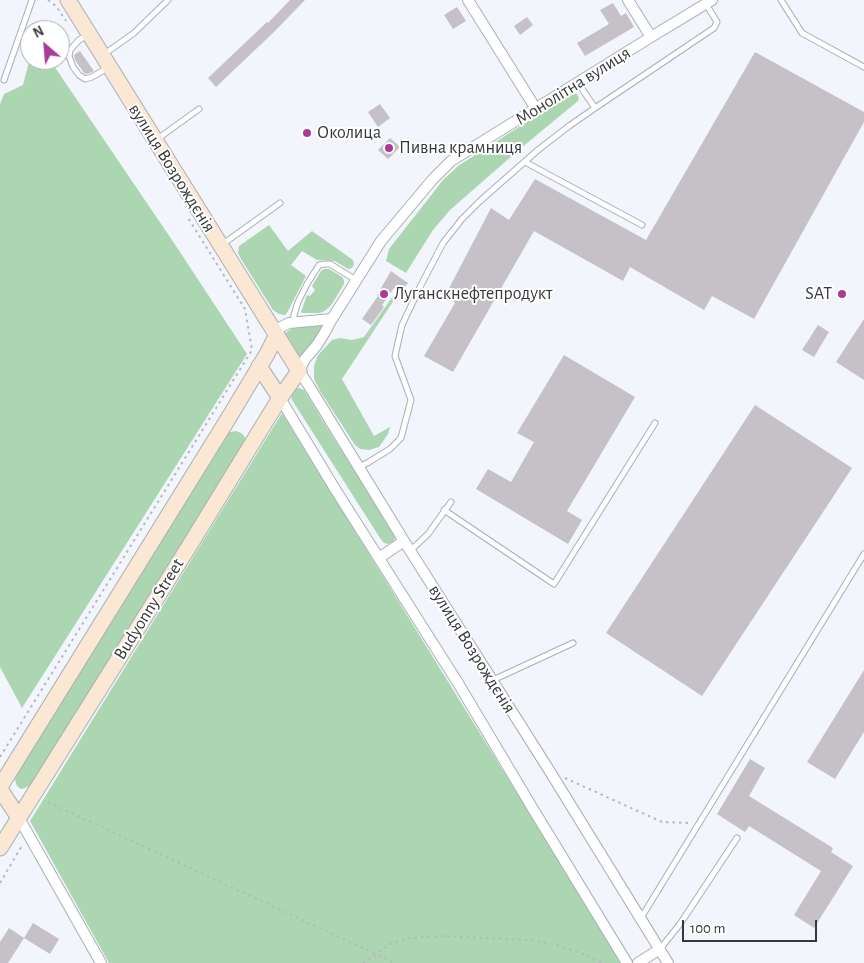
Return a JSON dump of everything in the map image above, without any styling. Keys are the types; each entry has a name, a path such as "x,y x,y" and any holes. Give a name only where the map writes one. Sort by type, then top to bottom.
{"main road":[{"name":"вулиця Возрождєнія","path":"68,0 84,37 106,61 299,371"},
{"path":"260,366 275,333"},
{"name":"вулиця Возрождєнія","path":"260,366 280,398"},
{"name":"Budyonny Street","path":"0,788 260,366"},
{"name":"Budyonny Street","path":"0,848 280,398 299,371"},
{"path":"0,788 19,818"}],"street":[{"path":"468,0 536,110"},
{"path":"628,0 651,37"},
{"name":"Монолітна вулиця","path":"299,371 305,358 317,345 381,241 443,169 461,155 709,2"},
{"path":"275,333 284,324 332,319"},
{"name":"вулиця Возрождєнія","path":"299,371 668,963"},
{"name":"вулиця Возрождєнія","path":"280,398 335,489 458,683 627,963"},
{"path":"379,558 404,541"},
{"path":"19,818 102,963"},
{"path":"638,963 660,949"}],"lane":[{"path":"4,80 32,0"},
{"path":"84,37 70,50 69,56 73,67 85,79 92,77 168,0"},
{"path":"781,0 802,33 864,67"},
{"path":"358,467 390,449 401,438 411,400 395,356 402,325 443,243 462,219 480,201 538,150 569,126 714,28 717,22 709,2"},
{"path":"578,82 595,108"},
{"path":"156,141 199,109"},
{"path":"525,162 642,225"},
{"path":"220,246 280,203"},
{"path":"294,322 298,302 306,284 319,266 330,264 356,281"},
{"path":"444,510 554,584 655,423"},
{"path":"410,551 428,534 451,502"},
{"path":"640,919 864,554"},
{"path":"493,680 572,643"},
{"path":"660,949 680,924 737,838"}],"path":[{"path":"48,0 56,6 84,37"},
{"path":"0,757 252,350 245,309 187,216"},
{"path":"549,770 662,822 698,823"},
{"path":"48,802 396,963"},
{"path":"0,883 29,834"},
{"path":"363,963 392,943 410,938 440,936 531,940 586,955 600,963"}],"green space":[{"path":"27,70 57,70 247,354 22,708 0,667 0,104 4,94 23,85"},
{"path":"572,93 577,94 578,101 450,210 433,230 406,273 386,261 389,249 443,180 458,166"},
{"path":"269,225 288,251 312,231 353,260 354,264 352,268 348,269 335,261 317,260 302,251 291,265 306,276 288,311 285,315 279,314 273,310 238,253 239,246"},
{"path":"324,269 329,269 342,277 344,284 332,304 326,310 320,313 302,313 307,295 310,296 315,290 312,286"},
{"path":"393,296 396,297 342,379 374,436 390,427 388,434 379,447 369,450 360,449 355,445 320,391 314,379 314,366 318,355 332,340 340,338 352,340 364,337"},
{"path":"324,325 318,339 302,355 298,355 285,336 285,333 295,327"},
{"path":"299,388 304,390 396,536 393,542 384,543 380,538 292,400 291,395 294,390"},
{"path":"282,413 622,963 109,963 30,821"},
{"path":"236,431 245,437 245,445 31,785 21,789 17,786 15,780 17,771 224,435"}],"building":[{"path":"290,0 305,0 216,87 208,78 268,23"},
{"path":"613,3 621,16 626,13 634,27 585,56 577,43 609,24 600,10"},
{"path":"457,7 466,21 453,29 444,15"},
{"path":"527,17 533,25 520,35 514,26"},
{"path":"80,51 94,71 84,73 75,60 74,55"},
{"path":"755,52 864,112 864,122 754,319 712,296 704,310 630,267 623,281 534,231 453,372 424,356 455,303 446,294 491,208 509,220 535,179 646,240"},
{"path":"380,104 390,118 378,127 368,112"},
{"name":"Пивна крамниця","path":"390,138 400,147 388,159 378,150"},
{"path":"391,271 408,283 401,292 394,288 382,305 384,307 371,325 362,319 378,296"},
{"path":"864,319 864,380 836,362"},
{"path":"818,325 829,332 814,357 802,350"},
{"path":"564,355 635,397 567,511 582,520 568,544 476,489 488,469 511,482 534,442 517,433"},
{"path":"755,405 852,468 702,696 606,633"},
{"path":"864,670 864,732 835,779 807,762"},
{"path":"750,759 765,768 749,796 833,848 831,852 853,866 814,928 794,915 821,871 749,826 745,832 717,814"},
{"path":"33,923 59,939 50,954 24,938"},
{"path":"9,928 24,938 8,963 0,963 0,942"}],"place":[{"name":"Околица","path":"307,133"},
{"name":"Пивна крамниця","path":"389,148"},
{"name":"Луганскнефтепродукт","path":"384,294"},
{"name":"SAT","path":"842,294"}]}
